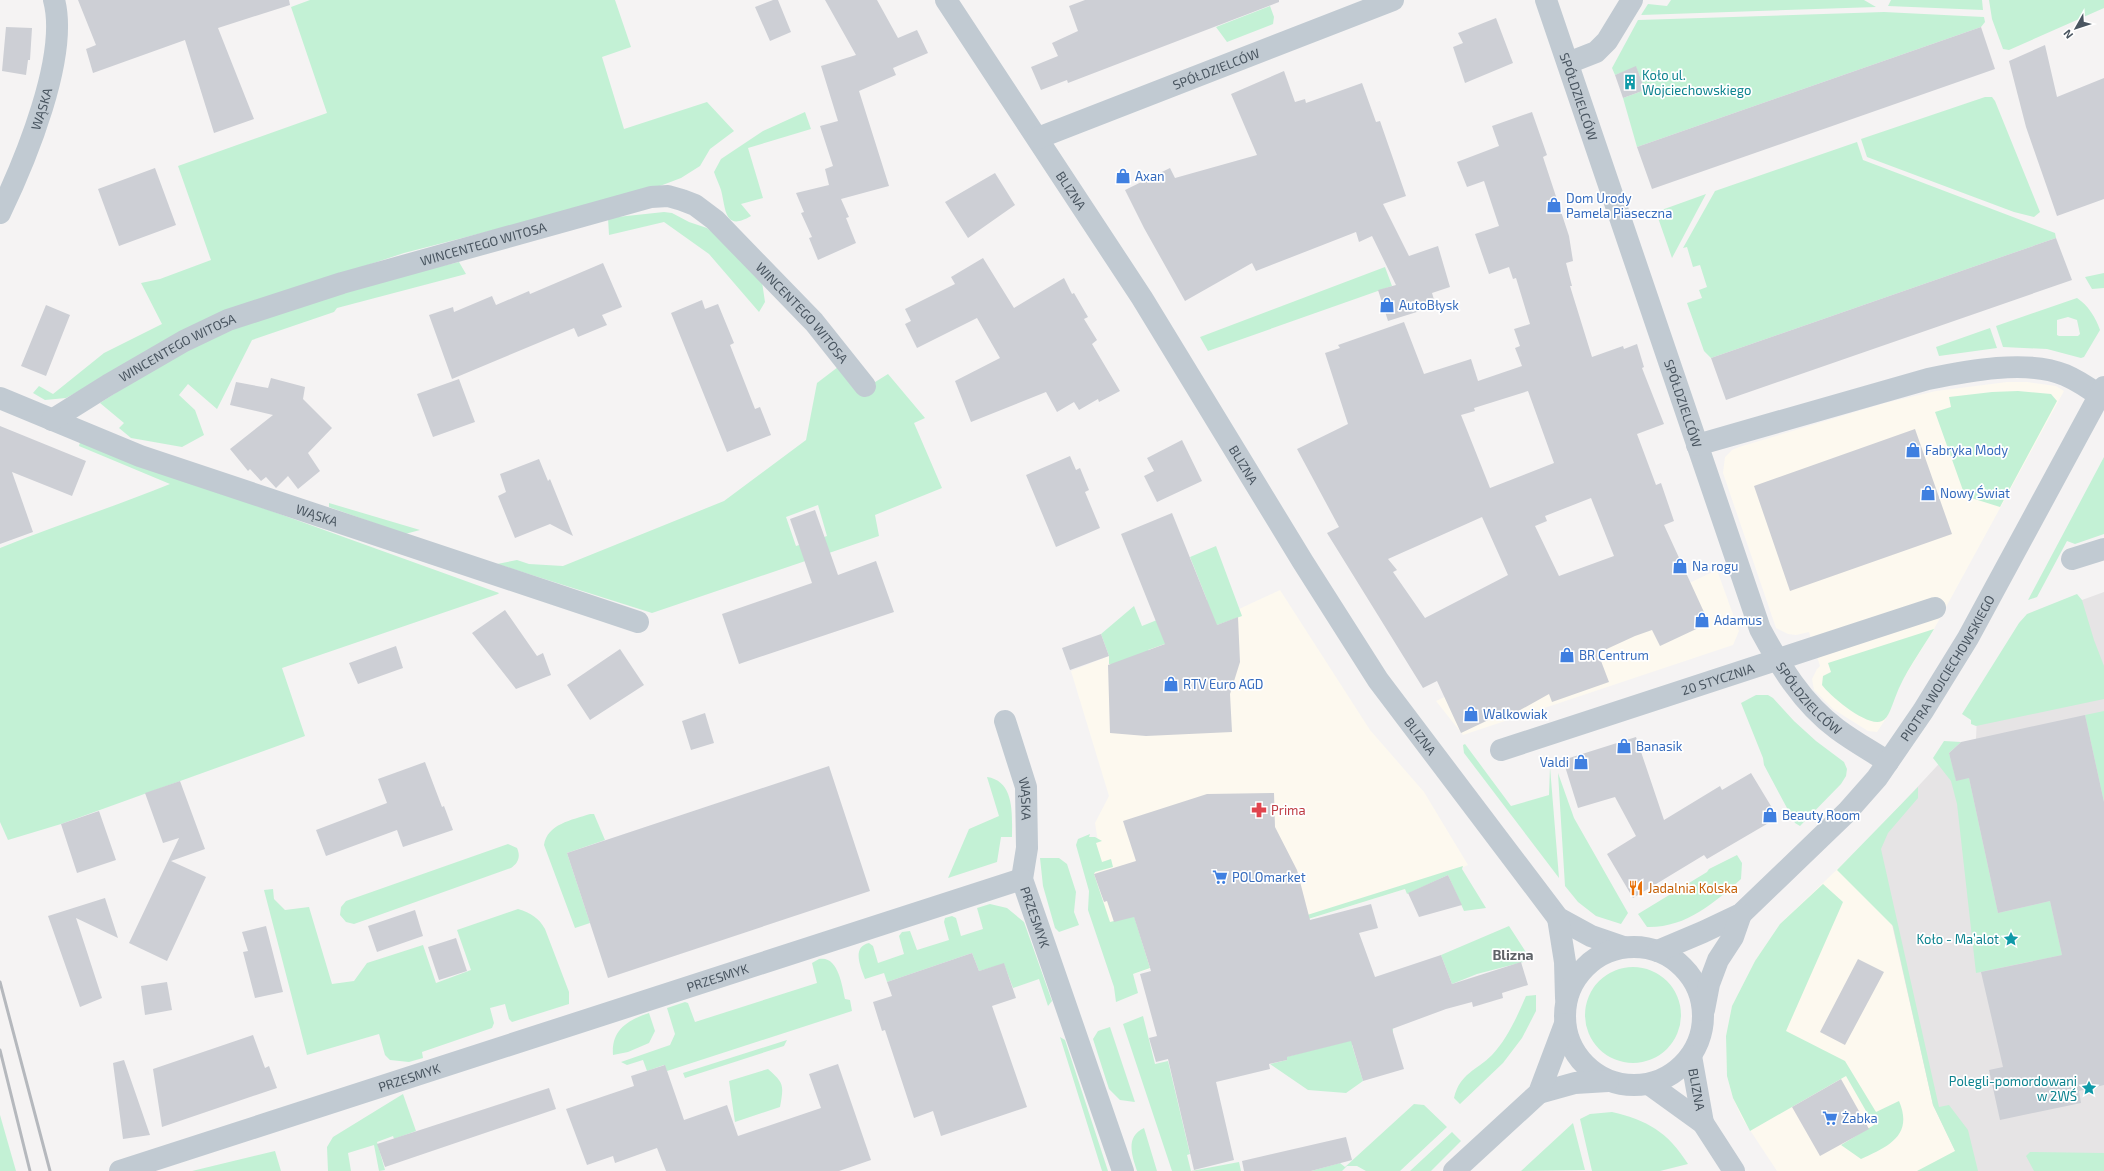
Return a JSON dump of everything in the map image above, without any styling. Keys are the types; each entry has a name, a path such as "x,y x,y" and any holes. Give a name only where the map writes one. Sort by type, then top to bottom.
{"street":[{"name":"WĄSKA","path":"0,213 40,111 52,70 58,40 57,10 54,0"},
{"name":"BLIZNA","path":"946,0 1142,298 1303,562 1378,680 1558,918 1591,936 1623,947"},
{"name":"SPÓŁDZIELCÓW","path":"1038,138 1393,0"},
{"name":"SPÓŁDZIELCÓW","path":"1546,0 1760,629 1797,690 1816,710 1836,728 1888,762"},
{"path":"1568,63 1596,52 1607,41 1632,0"},
{"name":"WINCENTEGO WITOSA","path":"52,420 108,385 184,341 228,320 342,283 651,197 668,196 695,205 715,220 814,322 865,386"},
{"path":"1697,445 1928,379 1956,373 2022,368 2048,370 2065,375 2102,394"},
{"name":"PIOTRA WOJCIECHOWSKIEGO","path":"1658,951 1741,914 1847,812 1888,762 1968,638 2102,394"},
{"name":"WĄSKA","path":"0,398 140,456 638,622"},
{"path":"2072,559 2104,550"},
{"name":"20 STYCZNIA","path":"1500,750 1935,608"},
{"name":"WĄSKA","path":"1005,721 1026,787 1027,848 1022,879"},
{"name":"PRZESMYK","path":"120,1171 1022,879 1123,1171"},
{"name":"PIOTRA WOJCIECHOWSKIEGO","path":"1704,1013 1709,984 1718,960 1733,936 1741,914"},
{"name":"BLIZNA","path":"1558,918 1564,962 1566,1000"},
{"path":"1539,1093 1576,1083 1608,1081 1628,1085 1649,1084 1665,1078 1679,1069 1691,1056 1701,1036 1704,1013 1700,993 1690,975 1676,960 1658,951 1640,947 1623,947 1603,954 1587,965 1574,981 1566,1000 1565,1024 1569,1042 1578,1058 1592,1072 1608,1081"},
{"path":"1454,1171 1539,1093 1565,1024"},
{"name":"BLIZNA","path":"1691,1056 1703,1124"},
{"name":"BLIZNA","path":"1649,1084 1703,1124 1734,1171"}],"shaded area":[{"path":"2007,382 2027,382 2056,386 2064,391 1934,629 1899,686 1887,717 1877,732 1868,731 1833,709 1814,690 1812,679 1820,666 1809,632 1796,635 1788,634 1776,628 1723,473 1725,457 1732,450 1739,447 1885,403 1936,391"},
{"path":"1717,570 1739,631 1733,645 1463,735 1436,701"},
{"path":"1280,590 1370,730 1424,792 1468,865 1407,894 1405,889 1124,977 1094,874 1095,872 1103,870 1096,843 1098,842 1095,823 1109,796 1071,671 1109,656 1109,664 1148,662 1147,650 1238,617 1242,615 1239,609"},
{"path":"2104,592 2104,1171 1965,1171 1933,1105 1872,836 1949,753 1976,739 1977,715 2082,600"},
{"path":"1872,836 1956,1151 1965,1171 1777,1171 1742,1118 1733,1098 1727,1076 1726,1036 1732,1006 1755,961 1780,924"}],"green space":[{"path":"310,0 615,0 631,47 602,57 624,129 707,102 734,131 710,149 700,166 681,178 652,189 404,253 226,312 66,398 45,400 33,393 39,386 53,394 104,353 162,324 141,283 160,279 211,260 178,166 327,113 291,7"},
{"path":"1671,0 1864,0 1876,7 1641,15 1648,4 1667,6"},
{"path":"1891,0 1982,0 1983,10 1888,6"},
{"path":"1989,0 2104,0 2104,8 2009,50 2003,49 1992,19"},
{"path":"1270,6 1274,17 1273,24 1227,42 1216,27"},
{"path":"1884,12 1984,17 1985,22 1981,27 1637,147 1623,98 1645,90 1636,67 1615,75 1612,68 1638,20"},
{"path":"1985,97 1992,97 1995,101 2040,212 2034,217 2014,212 1867,157 1861,139"},
{"path":"805,112 811,129 748,148 763,198 741,204 751,216 742,220 731,220 726,211 721,190 714,172 721,159 763,131"},
{"path":"1857,142 1863,160 2055,233 2056,238 1711,358 1704,351 1687,303 1702,298 1699,290 1707,287 1700,265 1693,267 1687,247 1683,248 1715,191"},
{"path":"1706,194 1672,258 1656,212"},
{"path":"664,212 672,213 689,222 707,228 717,236 762,282 765,302 759,312 709,254 664,222 609,235 608,218"},
{"path":"459,262 466,274 337,308 334,312 252,340 217,409 188,384 179,395 195,410 204,435 182,447 131,438 119,428 124,423 100,403 185,349 229,329 294,306 360,286"},
{"path":"1385,267 1392,286 1208,351 1200,337"},
{"path":"2104,273 2104,288 2092,289 2085,277"},
{"path":"2077,298 2085,304 2091,312 2100,330 2084,357 2081,358 2047,349 2003,347 1996,326","holes":["2068,317 2077,320 2080,334 2078,336 2057,335 2057,320"]},
{"path":"1990,328 1997,348 1939,356 1936,347"},
{"path":"838,367 872,384 888,374 925,418 914,423 942,488 875,515 879,536 652,613 497,564 517,560 529,564 563,566 724,501 806,440 817,383","holes":["818,505 827,536 796,546 786,517"]},
{"path":"2018,391 2051,394 2057,401 2000,507 1965,496 1935,412 1951,407 1949,397 1992,392"},
{"path":"80,442 499,593 282,668 305,736 61,824 8,840 0,822 0,548 170,484 79,446"},
{"path":"2104,457 2104,534 2075,544 2067,541 2037,597 2028,600"},
{"path":"329,503 420,530 405,534 329,507"},
{"path":"1216,546 1242,616 1148,650 1148,663 1109,664 1109,656 1101,634 1134,606 1142,626 1207,600 1190,557"},
{"path":"2077,594 2082,600 2094,640 2104,666 2104,699 1976,726 1971,724 1971,720 1962,714 2019,623 2027,614"},
{"path":"1934,629 1913,662 1903,680 1888,714 1882,721 1876,722 1859,716 1841,703 1822,685 1823,676 1831,672 1828,663"},
{"path":"1756,695 1768,695 1773,698 1794,721 1816,741 1844,762 1847,769 1846,776 1841,784 1800,826 1795,823 1764,765 1763,758 1741,703"},
{"path":"2104,711 2104,802 2085,715"},
{"path":"1944,741 1961,742 1949,753 1956,780 1969,778 1998,913 2050,901 2062,955 1976,973 1957,804 1951,781 1933,758"},
{"path":"1465,744 1511,806 1549,795 1550,767 1559,878 1464,753 1463,745"},
{"path":"1558,773 1574,818 1628,913 1621,924 1596,916 1578,902 1565,886"},
{"path":"987,777 996,780 1003,785 1007,792 1011,809 1012,837 1001,837 997,862 948,878 969,829 999,816"},
{"path":"1918,787 1918,798 1888,833 1881,849 1939,1107 1949,1105 1968,1130 1978,1171 1917,1171 1955,1151 1933,1105 1893,926 1837,870"},
{"path":"594,814 605,840 567,853 590,923 575,928 544,845 546,838 555,828 568,821"},
{"path":"1090,834 1089,837 1095,837 1102,841 1096,843 1102,862 1111,859 1113,867 1095,872 1094,874 1110,922 1134,916 1150,968 1133,974 1138,993 1116,1002 1114,987 1088,910 1089,891 1076,845 1078,839"},
{"path":"508,844 517,848 519,854 517,862 511,868 354,924 346,922 340,915 341,907 346,901"},
{"path":"1737,855 1742,863 1741,879 1710,905 1687,919 1661,926 1647,927 1638,914 1707,872 1709,869"},
{"path":"1040,858 1059,858 1067,864 1076,892 1074,912 1079,925 1059,932 1055,928 1043,886"},
{"path":"1463,866 1462,869 1486,908 1464,911 1448,875 1407,894 1405,889 1305,920 1304,916"},
{"path":"1823,884 1843,902 1786,1031 1845,1061 1876,1112 1899,1101 1903,1113 1903,1123 1900,1132 1888,1145 1861,1159 1841,1145 1874,1125 1846,1076 1750,1131 1733,1098 1727,1076 1726,1036 1732,1006 1755,961 1780,924"},
{"path":"273,889 274,899 285,910 309,907 332,984 354,981 367,963 423,945 436,983 471,970 457,930 518,909 531,914 543,925 545,929 569,992 569,1004 512,1022 509,1019 505,1004 490,1008 494,1023 492,1028 422,1052 423,1058 409,1062 390,1060 385,1055 379,1034 307,1055 264,890"},
{"path":"990,904 1007,908 1024,922 1052,1001 1048,1006 1039,979 1013,988 1004,964 979,971 972,953 887,982 884,973 865,979 859,958 860,949 863,945 869,943 873,946 878,963 904,954 899,936 902,932 910,931 917,950 949,940 944,922 945,918 952,916 956,918 961,936 983,929 977,908"},
{"path":"1509,926 1531,960 1477,974 1452,984 1441,955"},
{"path":"819,959 825,959 835,966 845,999 850,1000 852,1011 667,1071 664,1065 647,1071 643,1060 627,1065 621,1062 670,1045 675,1034 667,1008 685,1002 688,1003 695,1022 817,983 812,963"},
{"path":"1633,967 1651,970 1667,981 1678,997 1681,1015 1678,1033 1667,1049 1651,1060 1633,1063 1615,1060 1599,1049 1588,1033 1585,1015 1588,997 1599,981 1615,970"},
{"path":"1536,995 1536,1011 1522,1038 1503,1063 1460,1104 1454,1098 1460,1083 1469,1073 1492,1055 1497,1049 1511,1027 1526,996"},
{"path":"649,1013 655,1031 649,1043 628,1052 613,1055 615,1039 622,1027 634,1019"},
{"path":"1143,1016 1155,1064 1168,1061 1190,1154 1187,1155 1191,1171 1172,1171 1123,1024"},
{"path":"1110,1027 1135,1102 1120,1100 1109,1089 1093,1039 1098,1031"},
{"path":"1393,1027 1393,1033 1352,1045 1363,1081 1346,1093 1308,1090 1270,1064 1287,1060 1286,1057"},
{"path":"1060,1037 1065,1040 1108,1171 1102,1171"},
{"path":"787,1040 784,1046 685,1078 683,1073"},
{"path":"768,1069 782,1085 780,1107 735,1122 729,1081"},
{"path":"403,1094 416,1131 394,1139 393,1136 377,1142 385,1170 379,1171 374,1145 348,1153 351,1171 328,1171 327,1147 333,1137"},
{"path":"1414,1104 1424,1105 1447,1127 1400,1171 1366,1171 1357,1166 1347,1166 1342,1171 1311,1171 1340,1163 1345,1167"},
{"path":"1612,1112 1636,1119 1656,1129 1673,1144 1688,1164 1660,1171 1592,1171 1580,1119 1590,1114"},
{"path":"0,1115 16,1171 0,1171"},
{"path":"1573,1123 1585,1170 1521,1171"},
{"path":"1144,1128 1157,1171 1137,1171 1135,1165 1132,1153 1132,1141 1134,1136"},
{"path":"1452,1132 1461,1141 1431,1171 1410,1171"},
{"path":"275,1151 281,1171 192,1171"},
{"path":"2030,1152 2104,1153 2104,1171 2034,1171 2026,1156"},
{"path":"1239,1162 1241,1171 1191,1171"}],"building":[{"path":"78,0 289,0 290,5 218,28 254,119 214,133 185,40 93,73 86,49 96,45"},
{"path":"773,0 778,0 791,32 770,41 755,7"},
{"path":"825,0 877,0 898,38 917,30 928,53 893,68 896,75 859,91 889,186 841,199 849,217 846,218 856,243 818,260 809,238 812,237 801,213 804,212 796,193 829,185 825,169 833,166 820,126 838,121 821,66 856,55"},
{"path":"1085,0 1279,0 1279,2 1068,83 1067,80 1041,90 1031,67 1058,56 1052,43 1078,31 1069,6"},
{"path":"1496,18 1513,63 1465,83 1453,47 1463,43 1458,33"},
{"path":"6,27 32,28 30,60 28,60 26,75 2,71"},
{"path":"1981,27 1995,69 1652,189 1637,147"},
{"path":"2045,45 2057,97 2104,78 2104,199 2057,216 2026,127 2009,61"},
{"name":"Koło ul. Wojciechowskiego","path":"1636,66 1645,90 1623,98 1615,75"},
{"path":"1284,71 1295,102 1305,99 1306,103 1362,83 1376,122 1380,121 1406,196 1383,204 1409,256 1438,246 1450,287 1432,293 1436,306 1388,321 1378,290 1396,285 1372,236 1359,242 1356,232 1256,271 1252,263 1185,301 1144,228 1125,190 1170,168 1175,178 1257,155 1231,94"},
{"path":"1532,112 1547,155 1543,157 1569,236 1573,261 1566,263 1572,286 1570,286 1592,357 1623,346 1624,349 1637,344 1644,367 1642,368 1664,424 1637,434 1656,485 1661,483 1674,521 1664,525 1709,623 1660,646 1652,630 1635,636 1598,653 1609,682 1552,702 1549,694 1504,719 1501,714 1461,733 1437,681 1423,688 1327,533 1339,527 1297,449 1348,424 1325,353 1340,348 1338,345 1404,322 1424,374 1471,359 1478,381 1522,366 1515,348 1520,346 1514,329 1530,324 1516,278 1513,279 1509,267 1489,274 1475,234 1499,226 1484,181 1467,187 1457,162 1499,146 1492,126","holes":["1528,391 1554,463 1490,488 1461,415 1475,411 1474,408","1591,498 1614,556 1559,576 1535,526 1547,521 1545,516","1482,517 1508,575 1425,618 1393,572 1397,570 1388,559"]},
{"path":"155,168 176,225 119,246 98,189"},
{"path":"995,173 1015,205 968,238 945,202"},
{"path":"2056,238 2072,280 1726,400 1711,358"},
{"path":"983,258 1014,308 1064,278 1072,294 1074,293 1088,317 1084,319 1097,340 1092,344 1120,391 1099,402 1098,399 1079,410 1074,402 1057,412 1046,392 971,422 955,381 1000,358 977,318 917,348 905,324 911,321 905,309 955,284 951,277"},
{"path":"603,263 622,307 602,315 607,325 578,337 574,328 452,379 429,315 453,307 454,312 492,296 496,305 529,291 530,294"},
{"path":"702,300 705,309 718,304 734,343 730,345 755,409 760,407 771,435 727,452 671,313"},
{"path":"46,305 70,315 46,376 21,366"},
{"path":"271,378 305,387 303,399 332,428 308,453 320,471 298,489 288,476 276,488 266,477 261,481 250,469 248,471 230,449 273,415 230,405 236,382 268,388"},
{"path":"459,379 475,422 433,437 417,394"},
{"path":"0,426 86,461 72,496 12,472 33,532 0,544"},
{"path":"1915,429 1952,534 1790,591 1754,486"},
{"path":"1182,440 1202,481 1157,502 1144,476 1154,471 1147,458"},
{"path":"1070,456 1076,470 1080,468 1089,490 1085,492 1100,528 1056,547 1026,475"},
{"path":"539,459 548,481 550,479 573,536 550,524 515,538 498,496 506,492 500,474"},
{"path":"815,510 838,575 876,561 894,612 739,664 722,614 812,583 790,519"},
{"name":"RTV Euro AGD","path":"1172,513 1217,625 1238,617 1240,662 1230,694 1232,732 1146,736 1110,733 1108,665 1165,644 1121,534"},
{"path":"505,610 537,656 543,653 551,675 516,689 472,633"},
{"path":"1101,634 1109,656 1070,670 1062,648"},
{"path":"396,646 403,668 358,684 349,663"},
{"path":"620,649 644,685 590,720 567,685"},
{"path":"705,713 714,743 691,750 682,721"},
{"path":"2085,715 2104,802 2104,1085 2079,1091 2081,1103 2000,1120 1989,1070 2003,1067 1981,972 2062,955 2050,901 1998,913 1969,778 1956,781 1949,753 1961,742"},
{"path":"1636,737 1664,820 1720,786 1722,790 1751,773 1774,811 1772,821 1707,859 1704,855 1633,898 1607,854 1636,836 1615,797 1578,808 1563,760"},
{"path":"425,762 442,807 444,806 453,830 403,847 397,830 326,856 316,830 387,803 378,779"},
{"path":"829,766 870,891 608,978 567,853"},
{"path":"180,781 205,849 171,861 206,877 167,961 129,943 179,838 163,843 145,793"},
{"path":"1274,793 1275,827 1297,870 1310,920 1371,904 1378,928 1359,933 1375,977 1441,955 1452,984 1521,962 1528,985 1502,993 1503,998 1473,1007 1472,1002 1446,1009 1392,1029 1404,1069 1363,1081 1351,1041 1287,1057 1287,1060 1269,1064 1270,1069 1216,1082 1234,1160 1194,1170 1168,1059 1156,1062 1149,1038 1157,1036 1140,974 1151,971 1134,917 1114,922 1107,901 1104,902 1094,874 1136,861 1123,821 1207,794"},
{"path":"99,811 116,860 77,873 61,824"},
{"path":"1448,875 1462,905 1419,917 1408,893"},
{"path":"105,898 118,938 76,918 102,998 80,1007 48,916"},
{"path":"415,910 423,936 377,952 368,926"},
{"path":"266,926 283,992 255,998 243,952 248,951 242,932"},
{"path":"456,938 467,971 439,980 428,947"},
{"path":"972,953 979,971 1004,963 1016,998 992,1006 1027,1107 941,1136 933,1111 914,1118 885,1030 882,1031 873,1002 892,996 887,982"},
{"path":"1858,959 1884,972 1845,1045 1820,1032"},
{"path":"167,982 172,1010 145,1015 141,986"},
{"path":"253,1035 265,1068 269,1066 277,1088 162,1127 153,1069"},
{"path":"124,1060 150,1135 123,1139 113,1063"},
{"path":"838,1064 871,1160 839,1171 666,1171 657,1148 615,1163 613,1156 587,1165 566,1109 634,1086 631,1076 665,1065 684,1120 727,1105 738,1136 821,1108 809,1074"},
{"name":"Żabka","path":"1841,1079 1869,1129 1820,1156 1792,1107"},
{"path":"549,1088 556,1109 385,1167 377,1144"},
{"path":"1346,1137 1352,1160 1311,1171 1244,1171 1242,1161"}],"railway":[{"path":"0,982 50,1171"},
{"path":"0,1050 30,1171"}],"place":[{"name":"Koło ul. Wojciechowskiego","path":"1630,82"},
{"name":"Axan","path":"1123,176"},
{"name":"Dom Urody Pamela Piaseczna","path":"1554,205"},
{"name":"AutoBłysk","path":"1387,305"},
{"name":"Fabryka Mody","path":"1913,450"},
{"name":"Nowy Świat","path":"1928,493"},
{"name":"Na rogu","path":"1680,566"},
{"name":"Adamus","path":"1702,620"},
{"name":"BR Centrum","path":"1567,655"},
{"name":"RTV Euro AGD","path":"1171,684"},
{"name":"Walkowiak","path":"1471,714"},
{"name":"Banasik","path":"1624,746"},
{"name":"Valdi","path":"1581,762"},
{"name":"Prima","path":"1259,810"},
{"name":"Beauty Room","path":"1770,815"},
{"name":"POLOmarket","path":"1220,877"},
{"name":"Jadalnia Kolska","path":"1636,888"},
{"name":"Koło - Ma’alot","path":"2011,939"},
{"name":"Polegli-pomordowani w 2WŚ","path":"2089,1088"},
{"name":"Żabka","path":"1830,1118"}],"district":[{"name":"Blizna","path":"1513,955"}]}
